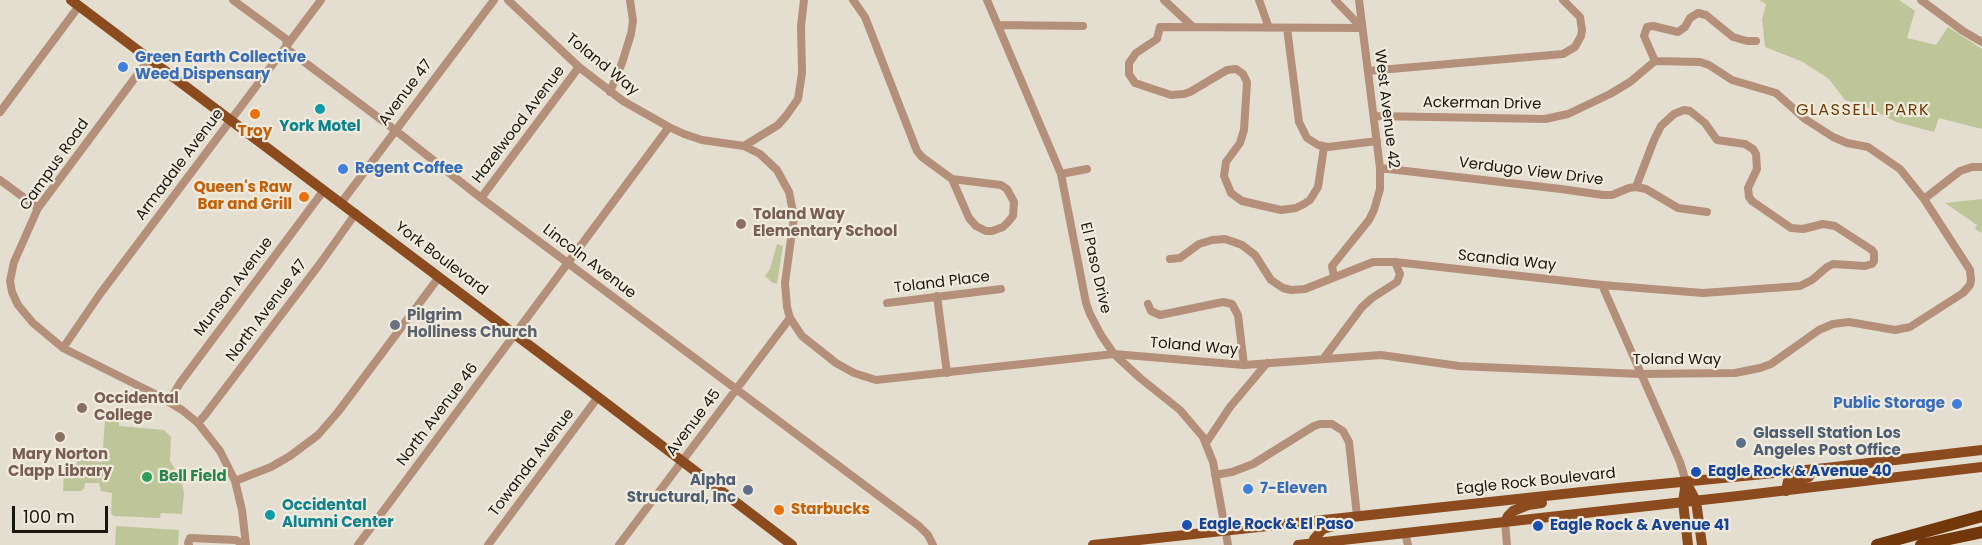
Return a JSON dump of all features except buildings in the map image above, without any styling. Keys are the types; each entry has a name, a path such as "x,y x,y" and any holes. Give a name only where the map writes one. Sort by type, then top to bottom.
{"highway":[{"path":"1877,545 1982,516"},
{"path":"1921,545 1982,532"}],"main road":[{"name":"York Boulevard","path":"75,3 356,213 792,545"},
{"name":"Eagle Rock Boulevard","path":"1093,545 1982,450"},
{"path":"1298,545 1982,467"},
{"path":"1786,491 1788,481 1809,477 1813,469"},
{"path":"1686,482 1696,501 1702,545"},
{"path":"1686,482 1683,502 1688,545"},
{"path":"1505,522 1513,511 1528,505 1552,501 1557,495"},
{"path":"1314,544 1316,536 1323,529 1384,513"},
{"path":"1288,523 1305,529 1312,537 1314,544"}],"street":[{"name":"Lincoln Avenue","path":"233,0 286,39 287,49 481,198 919,526 928,535 933,545"},
{"name":"Armadale Avenue","path":"63,348 96,299 321,0"},
{"name":"Avenue 47","path":"341,203 494,0"},
{"name":"Toland Way","path":"508,0 579,67 610,92 669,128 702,140 744,146 760,154 772,165 784,180 794,217 784,283 790,318 809,343 846,369 864,377 885,379 1114,354 1244,365 1382,355 1459,366 1640,374 1747,372 1781,358 1819,330 1833,324 1849,322 1895,330 1903,329 1918,324 1963,293 1970,285 1970,270 1924,199"},
{"path":"610,92 631,34 633,21 630,0"},
{"path":"744,146 778,125 798,99 802,83 801,26 804,0"},
{"path":"853,0 866,17 913,144 922,157 952,179 1000,185 1007,189 1014,202 1013,216 1003,227 992,231 976,226 969,218 952,179"},
{"name":"El Paso Drive","path":"987,0 1061,174 1086,303 1095,325 1114,354 1188,417 1206,443 1215,475 1227,545"},
{"path":"1164,0 1193,27"},
{"path":"1259,0 1269,28"},
{"path":"1335,0 1362,28"},
{"name":"West Avenue 42","path":"1334,278 1332,266 1363,228 1374,210 1380,189 1377,141 1359,0"},
{"path":"1368,72 1542,57 1570,52 1581,36 1582,24 1580,17 1563,0"},
{"path":"1920,0 1982,42"},
{"path":"0,112 75,3"},
{"path":"1756,41 1733,37 1706,15 1698,13 1690,18 1685,27 1678,32 1653,26 1647,27 1644,36 1655,61 1681,61 1709,65 1732,80 1776,93 1805,119 1833,137 1876,151 1900,169 1924,199 1960,171 1982,167"},
{"path":"998,25 1083,26"},
{"path":"1324,147 1318,187 1315,194 1304,204 1296,208 1281,210 1236,198 1227,188 1224,169 1229,156 1243,137 1246,78 1236,69 1227,70 1190,92 1171,95 1135,83 1129,74 1129,63 1136,53 1157,39 1160,27 1362,28"},
{"path":"1287,28 1300,128 1307,138 1324,147 1377,141"},
{"name":"Campus Road","path":"149,59 38,208 14,262 10,281 12,292 18,305 33,323 63,348 169,402 198,423 220,451 235,481 242,510 245,545"},
{"name":"Ackerman Drive","path":"1374,116 1536,119 1557,117 1619,89 1655,61"},
{"name":"Hazelwood Avenue","path":"481,198 579,67"},
{"name":"Scandia Way","path":"1170,259 1180,258 1199,244 1226,239 1248,249 1260,262 1271,280 1291,290 1305,289 1373,262 1395,262 1602,285 1703,293 1800,286 1833,264 1869,266 1874,261 1872,250 1835,226 1823,224 1803,229 1791,228 1752,201 1748,188 1757,169 1756,154 1745,144 1717,140 1705,123 1690,111 1684,110 1674,114 1661,126 1636,187"},
{"name":"North Avenue 46","path":"358,545 669,128"},
{"name":"Verdugo View Drive","path":"1380,168 1607,195 1636,187"},
{"path":"1061,174 1087,169"},
{"path":"0,180 38,208"},
{"path":"1636,187 1646,189 1671,205 1707,212"},
{"name":"Munson Avenue","path":"169,402 180,383 324,190"},
{"name":"North Avenue 47","path":"198,423 319,266 356,213"},
{"path":"1324,358 1362,307 1397,282 1400,273 1395,262"},
{"path":"235,481 290,456 318,435 338,412 439,277"},
{"path":"1602,285 1680,462 1686,482"},
{"name":"Toland Place","path":"887,303 1001,289"},
{"path":"937,296 947,373"},
{"path":"1148,304 1151,311 1160,315 1222,302 1232,304 1238,315 1244,365"},
{"name":"Avenue 45","path":"619,545 790,318"},
{"path":"1206,443 1230,407 1267,363"},
{"name":"Towanda Avenue","path":"488,545 598,397"},
{"path":"1215,475 1232,472 1253,464 1314,426 1332,424 1343,431 1349,442 1357,516"},
{"path":"1505,522 1507,545"},
{"path":"1405,533 1408,545"},
{"path":"189,545 190,538 236,540 245,545"}],"green space":[{"path":"1759,0 1899,0 1915,11 1907,38 1936,45 1948,27 1982,49 1982,129 1939,118 1934,132 1896,122 1867,107 1845,100 1829,79 1803,62 1765,47 1762,20 1766,4"},
{"path":"1982,199 1982,233 1975,229 1977,225 1945,203"},
{"path":"777,244 783,246 777,284 765,276 770,269"},
{"path":"105,421 119,421 119,426 164,430 171,437 170,461 181,479 184,493 182,514 161,513 160,518 114,516 111,513 112,493 101,491 99,483 85,483 81,491 63,491 64,471 76,469 77,460 102,462"},
{"path":"116,526 179,530 178,545 115,545"}],"place":[{"name":"Green Earth Collective Weed Dispensary","path":"123,67"},
{"name":"York Motel","path":"320,109"},
{"name":"Troy","path":"255,114"},
{"name":"Regent Coffee","path":"343,169"},
{"name":"Queen's Raw Bar and Grill","path":"304,197"},
{"name":"Toland Way Elementary School","path":"741,224"},
{"name":"Pilgrim Holliness Church","path":"395,325"},
{"name":"Public Storage","path":"1957,404"},
{"name":"Occidental College","path":"82,408"},
{"name":"Mary Norton Clapp Library","path":"60,437"},
{"name":"Glassell Station Los Angeles Post Office","path":"1741,443"},
{"name":"Eagle Rock & Avenue 40","path":"1696,472"},
{"name":"Bell Field","path":"147,477"},
{"name":"7-Eleven","path":"1248,489"},
{"name":"Alpha Structural, Inc","path":"748,490"},
{"name":"Starbucks","path":"779,510"},
{"name":"Occidental Alumni Center","path":"270,515"},
{"name":"Eagle Rock & El Paso","path":"1187,525"},
{"name":"Eagle Rock & Avenue 41","path":"1538,526"}],"district":[{"name":"GLASSELL PARK","path":"1863,111"}]}
